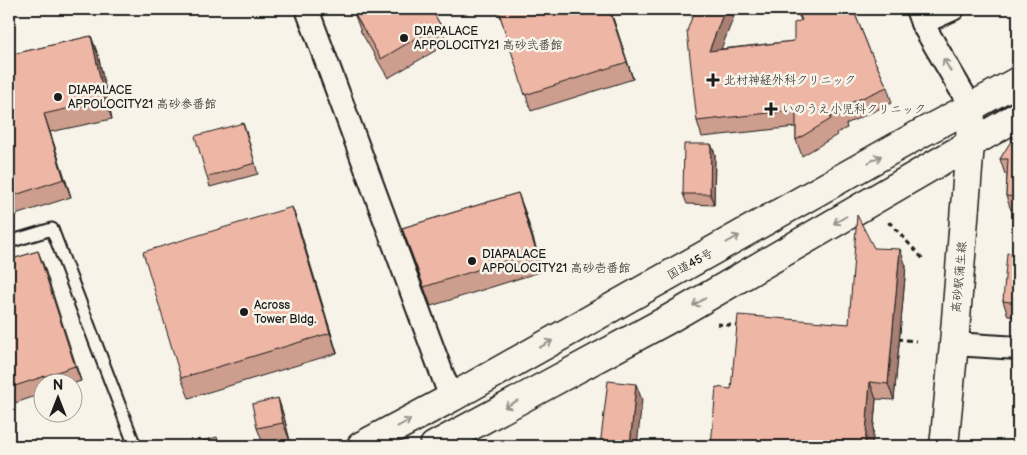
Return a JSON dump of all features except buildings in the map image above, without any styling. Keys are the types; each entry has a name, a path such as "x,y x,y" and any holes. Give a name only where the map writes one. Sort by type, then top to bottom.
{"main road":[{"name":"国道45号","path":"361,446 451,398 925,131 971,108 1018,81"},
{"name":"高砂駅蒲生線","path":"944,446 970,144 971,108"},
{"path":"434,446 669,319 1018,116"}],"street":[{"path":"307,9 451,398"},
{"path":"953,9 919,16 971,108"},
{"path":"954,344 1018,348"}],"lane":[{"path":"9,242 52,229 135,446"}],"path":[{"path":"711,323 750,327"},
{"path":"896,339 916,341"}],"place":[{"name":"DIAPALACE APPOLOCITY21 高砂弐番館","path":"404,38"},
{"name":"北村神経外科クリニック","path":"713,80"},
{"name":"DIAPALACE APPOLOCITY21 高砂参番館","path":"58,97"},
{"name":"いのうえ小児科クリニック","path":"771,109"},
{"name":"DIAPALACE APPOLOCITY21 高砂壱番館","path":"472,261"},
{"name":"Across Tower Bldg.","path":"244,312"}]}
